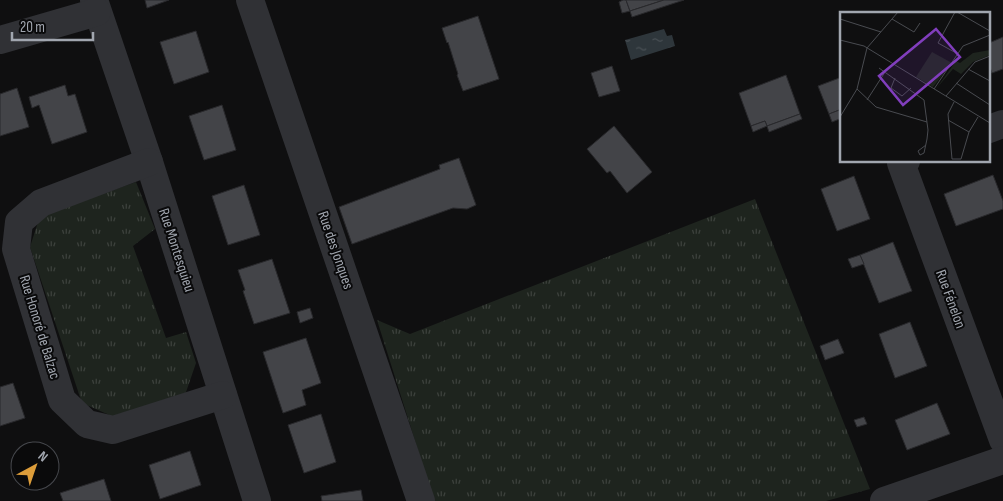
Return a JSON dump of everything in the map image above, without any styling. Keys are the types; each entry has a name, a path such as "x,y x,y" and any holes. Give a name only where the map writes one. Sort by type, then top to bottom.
{"street":[{"name":"Rue des Jonques","path":"250,0 421,501"},
{"path":"0,40 96,6"},
{"name":"Rue Montesquieu","path":"96,6 149,162 256,501"},
{"path":"990,129 1003,124"},
{"name":"Rue Honoré de Balzac","path":"149,162 41,203 19,222 16,249 62,400 87,424 113,430 223,395"},
{"name":"Rue Fénelon","path":"904,162 902,163 1003,440"},
{"path":"884,501 1003,460"}],"green space":[{"path":"136,182 155,229 133,246 166,338 186,332 196,363 185,395 114,417 82,403 30,247 40,216"},
{"path":"755,199 870,489 826,501 434,501 377,320 410,334"}],"water":[{"path":"664,29 667,36 672,35 675,46 631,60 625,40"}],"building":[{"path":"145,0 169,0 147,8"},
{"path":"626,0 630,11 622,13 619,2"},
{"path":"626,0 664,0 630,11"},
{"path":"664,0 684,0 632,17 630,11"},
{"path":"478,16 499,79 463,91 442,28"},
{"path":"196,31 209,72 174,84 160,42"},
{"path":"1003,37 1003,69 992,73 990,68 990,43"},
{"path":"612,66 620,91 599,97 591,73"},
{"path":"786,75 800,114 767,126 765,121 751,126 739,93"},
{"path":"840,78 840,110 829,114 818,86"},
{"path":"65,85 68,96 75,94 87,132 52,144 39,105 32,108 29,97"},
{"path":"17,88 29,127 0,136 0,94"},
{"path":"222,105 236,150 204,160 189,116"},
{"path":"840,110 840,119 832,122 829,114"},
{"path":"800,114 802,119 769,132 767,126"},
{"path":"765,121 767,126 753,132 751,126"},
{"path":"614,126 652,172 627,193 610,171 607,173 587,149"},
{"path":"459,158 476,205 467,209 453,208 352,244 339,207 440,169 439,165"},
{"path":"993,175 1003,201 1003,209 956,226 944,194"},
{"path":"854,176 870,219 837,231 821,189"},
{"path":"244,185 260,235 228,245 212,196"},
{"path":"893,242 912,291 879,303 860,255"},
{"path":"860,255 864,264 852,268 848,259"},
{"path":"272,259 290,313 254,324 238,270"},
{"path":"310,308 313,318 300,323 297,312"},
{"path":"910,322 927,366 895,378 879,334"},
{"path":"306,338 321,383 302,390 306,405 283,413 263,352"},
{"path":"838,339 844,353 825,360 820,346"},
{"path":"13,383 25,418 0,426 0,387"},
{"path":"937,403 950,434 907,450 895,420"},
{"path":"321,414 336,462 304,473 288,425"},
{"path":"864,417 867,424 857,427 854,420"},
{"path":"190,451 201,485 160,499 149,465"},
{"path":"104,479 111,501 63,501 60,493"},
{"path":"361,490 363,501 322,501 321,496"}]}
